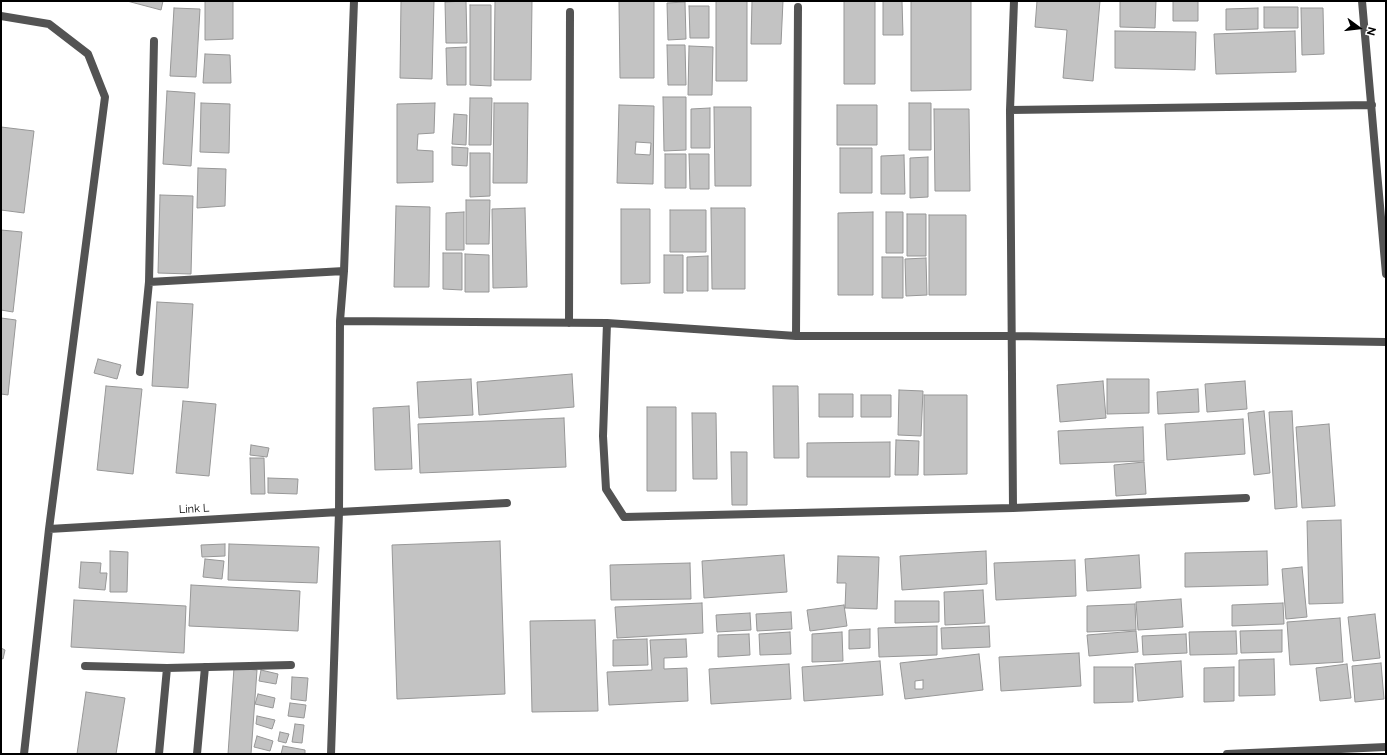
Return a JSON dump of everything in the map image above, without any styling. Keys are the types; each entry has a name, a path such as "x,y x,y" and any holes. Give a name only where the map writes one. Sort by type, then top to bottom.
{"street":[{"path":"331,754 339,512 340,321 344,271 354,1"},
{"path":"1013,508 1013,336 1010,110 1014,1"},
{"path":"1362,1 1386,274"},
{"path":"796,336 798,7"},
{"path":"569,323 570,12"},
{"path":"1,16 49,24 88,54 105,97 50,529 24,754"},
{"path":"140,372 149,282 154,41"},
{"path":"1010,110 1372,105"},
{"path":"149,282 344,271"},
{"path":"340,321 607,323 796,336 1013,336 1386,342"},
{"path":"607,323 603,436 606,489 624,517 1013,508 1246,498"},
{"name":"Link L","path":"50,529 507,503"},
{"path":"85,666 167,668 291,665"},
{"path":"197,754 205,667"},
{"path":"159,754 167,668"},
{"path":"1227,754 1386,747"}],"building":[{"path":"127,1 163,1 161,10"},
{"path":"205,1 233,1 233,39 205,40"},
{"path":"401,1 434,1 432,79 400,78"},
{"path":"466,1 467,43 446,43 445,2"},
{"path":"495,1 532,1 531,80 494,80"},
{"path":"619,1 654,1 654,78 620,78"},
{"path":"716,1 747,1 747,81 716,81"},
{"path":"752,1 783,1 781,44 751,44"},
{"path":"844,1 875,1 875,84 844,84"},
{"path":"883,1 902,1 903,35 883,35"},
{"path":"911,1 971,1 971,90 911,91"},
{"path":"1037,1 1100,1 1093,81 1063,78 1067,30 1035,27"},
{"path":"1120,1 1156,1 1155,28 1120,27"},
{"path":"1173,1 1198,1 1198,21 1173,21"},
{"path":"685,2 686,39 668,40 667,3"},
{"path":"470,5 491,5 491,86 470,85"},
{"path":"689,6 709,6 709,38 690,38"},
{"path":"1264,7 1298,7 1298,28 1264,28"},
{"path":"174,8 200,9 196,77 170,76"},
{"path":"1258,8 1258,29 1226,30 1226,9"},
{"path":"1301,8 1323,8 1324,54 1302,55"},
{"path":"1115,31 1196,32 1195,70 1115,68"},
{"path":"1295,31 1296,72 1216,74 1214,34"},
{"path":"667,45 685,45 686,85 668,85"},
{"path":"689,46 713,47 712,95 688,95"},
{"path":"466,47 466,85 447,85 446,48"},
{"path":"205,54 230,55 231,83 203,83"},
{"path":"167,91 195,93 191,166 163,164"},
{"path":"663,97 686,97 686,150 664,151"},
{"path":"470,98 492,98 491,145 469,145"},
{"path":"201,103 230,104 229,153 200,152"},
{"path":"435,103 434,133 418,134 417,150 433,151 433,182 397,183 397,104"},
{"path":"494,103 528,103 527,183 493,183"},
{"path":"909,103 931,103 931,150 909,150"},
{"path":"619,105 654,106 653,184 617,183","holes":["636,142 651,143 650,155 635,154"]},
{"path":"837,105 877,105 877,145 837,145"},
{"path":"714,107 751,107 751,186 715,186"},
{"path":"710,108 710,148 691,148 691,109"},
{"path":"934,109 969,109 970,191 935,191"},
{"path":"454,114 467,115 466,145 452,144"},
{"path":"1,127 34,131 24,213 1,210"},
{"path":"452,147 468,148 467,166 452,165"},
{"path":"840,148 872,148 872,193 840,193"},
{"path":"470,153 490,153 490,196 470,197"},
{"path":"665,154 686,154 686,188 665,188"},
{"path":"689,154 709,154 709,189 690,189"},
{"path":"904,155 905,194 881,194 881,156"},
{"path":"928,157 928,197 910,198 910,158"},
{"path":"198,168 226,169 225,206 197,208"},
{"path":"160,195 193,196 191,274 158,273"},
{"path":"466,200 490,200 489,244 466,244"},
{"path":"396,206 430,207 429,287 394,287"},
{"path":"525,208 527,287 493,288 492,209"},
{"path":"711,208 745,208 745,289 712,289"},
{"path":"621,209 650,209 650,283 621,284"},
{"path":"670,210 706,210 706,252 670,252"},
{"path":"464,212 464,250 446,250 446,213"},
{"path":"873,212 873,295 838,295 838,213"},
{"path":"886,212 903,212 903,253 886,253"},
{"path":"907,214 926,214 926,256 907,256"},
{"path":"929,215 966,215 966,295 929,295"},
{"path":"1,230 22,232 13,312 1,310"},
{"path":"443,253 462,253 462,290 443,289"},
{"path":"465,254 489,255 489,292 465,292"},
{"path":"664,255 683,255 683,293 664,293"},
{"path":"708,256 708,291 687,291 687,257"},
{"path":"882,257 903,257 903,298 882,298"},
{"path":"926,258 927,295 906,296 905,259"},
{"path":"157,302 193,304 188,388 152,386"},
{"path":"1,318 16,320 8,395 1,394"},
{"path":"98,359 121,365 117,379 94,373"},
{"path":"572,374 574,407 479,415 477,382"},
{"path":"471,379 473,415 419,418 417,382"},
{"path":"1107,379 1149,379 1149,413 1107,414"},
{"path":"1103,381 1106,418 1060,422 1057,385"},
{"path":"1245,381 1247,409 1207,412 1205,384"},
{"path":"106,386 142,389 133,474 97,470"},
{"path":"773,386 798,386 799,458 774,458"},
{"path":"1198,389 1199,412 1158,414 1157,392"},
{"path":"899,390 923,391 921,436 898,435"},
{"path":"819,394 853,394 853,417 819,417"},
{"path":"861,395 891,395 891,417 861,417"},
{"path":"924,395 967,395 967,474 924,475"},
{"path":"183,401 216,404 209,476 176,473"},
{"path":"409,406 412,469 375,470 373,408"},
{"path":"647,407 676,407 676,491 647,491"},
{"path":"1264,411 1270,473 1254,475 1248,413"},
{"path":"1292,411 1297,507 1275,509 1269,412"},
{"path":"692,413 716,413 717,479 693,479"},
{"path":"564,418 566,467 420,473 418,424"},
{"path":"1243,419 1245,454 1167,460 1165,424"},
{"path":"1329,424 1335,506 1302,508 1296,427"},
{"path":"1143,427 1144,461 1060,464 1058,431"},
{"path":"896,440 919,441 918,475 895,475"},
{"path":"890,442 890,477 807,477 807,443"},
{"path":"251,445 269,448 267,457 250,455"},
{"path":"731,452 747,452 747,505 732,505"},
{"path":"250,458 264,458 265,494 251,494"},
{"path":"1144,462 1146,494 1116,496 1114,465"},
{"path":"268,478 298,479 297,494 268,493"},
{"path":"1341,520 1343,603 1309,604 1307,521"},
{"path":"500,541 505,694 397,699 392,545"},
{"path":"225,544 225,556 202,557 201,545"},
{"path":"229,544 319,547 317,583 228,580"},
{"path":"110,551 128,552 127,592 110,592"},
{"path":"986,551 987,584 902,590 900,556"},
{"path":"1267,551 1268,585 1185,587 1185,553"},
{"path":"784,555 787,592 704,598 702,561"},
{"path":"1139,555 1141,588 1087,591 1085,559"},
{"path":"838,556 879,557 877,609 845,608 846,583 837,583"},
{"path":"205,559 224,561 222,579 203,577"},
{"path":"1075,560 1076,596 996,600 994,563"},
{"path":"81,562 101,563 100,573 107,573 105,590 79,588"},
{"path":"690,563 691,599 611,600 610,565"},
{"path":"1302,567 1307,617 1286,619 1282,569"},
{"path":"191,585 300,591 298,631 189,626"},
{"path":"983,590 985,623 945,625 944,592"},
{"path":"1181,599 1183,627 1138,630 1136,602"},
{"path":"74,600 186,606 184,653 71,647"},
{"path":"895,601 939,601 939,622 895,623"},
{"path":"702,603 703,633 617,638 615,607"},
{"path":"1283,603 1284,624 1232,626 1232,605"},
{"path":"1135,604 1136,630 1087,632 1087,606"},
{"path":"844,605 847,626 810,631 807,610"},
{"path":"791,612 792,629 757,631 756,614"},
{"path":"750,613 751,630 717,632 716,615"},
{"path":"1375,614 1380,658 1353,661 1348,617"},
{"path":"1340,618 1343,662 1290,665 1287,622"},
{"path":"595,620 598,711 532,712 530,621"},
{"path":"937,626 937,655 879,657 878,628"},
{"path":"989,626 990,647 942,649 941,628"},
{"path":"870,629 870,648 849,649 849,630"},
{"path":"1282,630 1282,652 1241,653 1240,631"},
{"path":"1136,631 1138,652 1089,656 1087,635"},
{"path":"1236,631 1237,654 1190,655 1189,632"},
{"path":"790,632 791,654 760,655 759,634"},
{"path":"842,632 843,661 812,662 812,634"},
{"path":"749,634 750,655 718,657 718,635"},
{"path":"1186,634 1187,653 1143,655 1142,636"},
{"path":"647,639 648,665 613,666 613,640"},
{"path":"686,639 687,657 664,658 664,669 687,668 688,701 609,705 607,672 652,670 650,640"},
{"path":"1,648 5,650 3,659 1,658"},
{"path":"1079,653 1081,686 1001,691 999,657"},
{"path":"979,654 983,690 905,699 900,663","holes":["923,680 923,689 915,689 915,681"]},
{"path":"1274,659 1275,695 1239,696 1239,660"},
{"path":"880,661 883,695 804,701 802,667"},
{"path":"1181,661 1183,697 1138,701 1135,664"},
{"path":"1381,663 1384,699 1355,702 1352,666"},
{"path":"789,664 791,699 711,704 709,669"},
{"path":"1347,664 1351,698 1320,701 1316,668"},
{"path":"1094,667 1133,667 1133,702 1094,703"},
{"path":"1234,667 1234,701 1204,702 1204,668"},
{"path":"234,668 257,670 251,754 228,754"},
{"path":"261,670 278,674 276,684 259,681"},
{"path":"292,677 308,678 306,701 291,699"},
{"path":"86,692 125,698 116,754 77,754"},
{"path":"258,694 275,698 273,708 255,704"},
{"path":"290,703 306,705 304,718 288,716"},
{"path":"257,716 275,720 272,729 256,724"},
{"path":"295,724 304,725 302,743 292,742"},
{"path":"280,732 289,734 286,743 278,741"},
{"path":"257,736 273,741 270,751 254,747"},
{"path":"283,746 305,750 305,754 281,754"}]}
